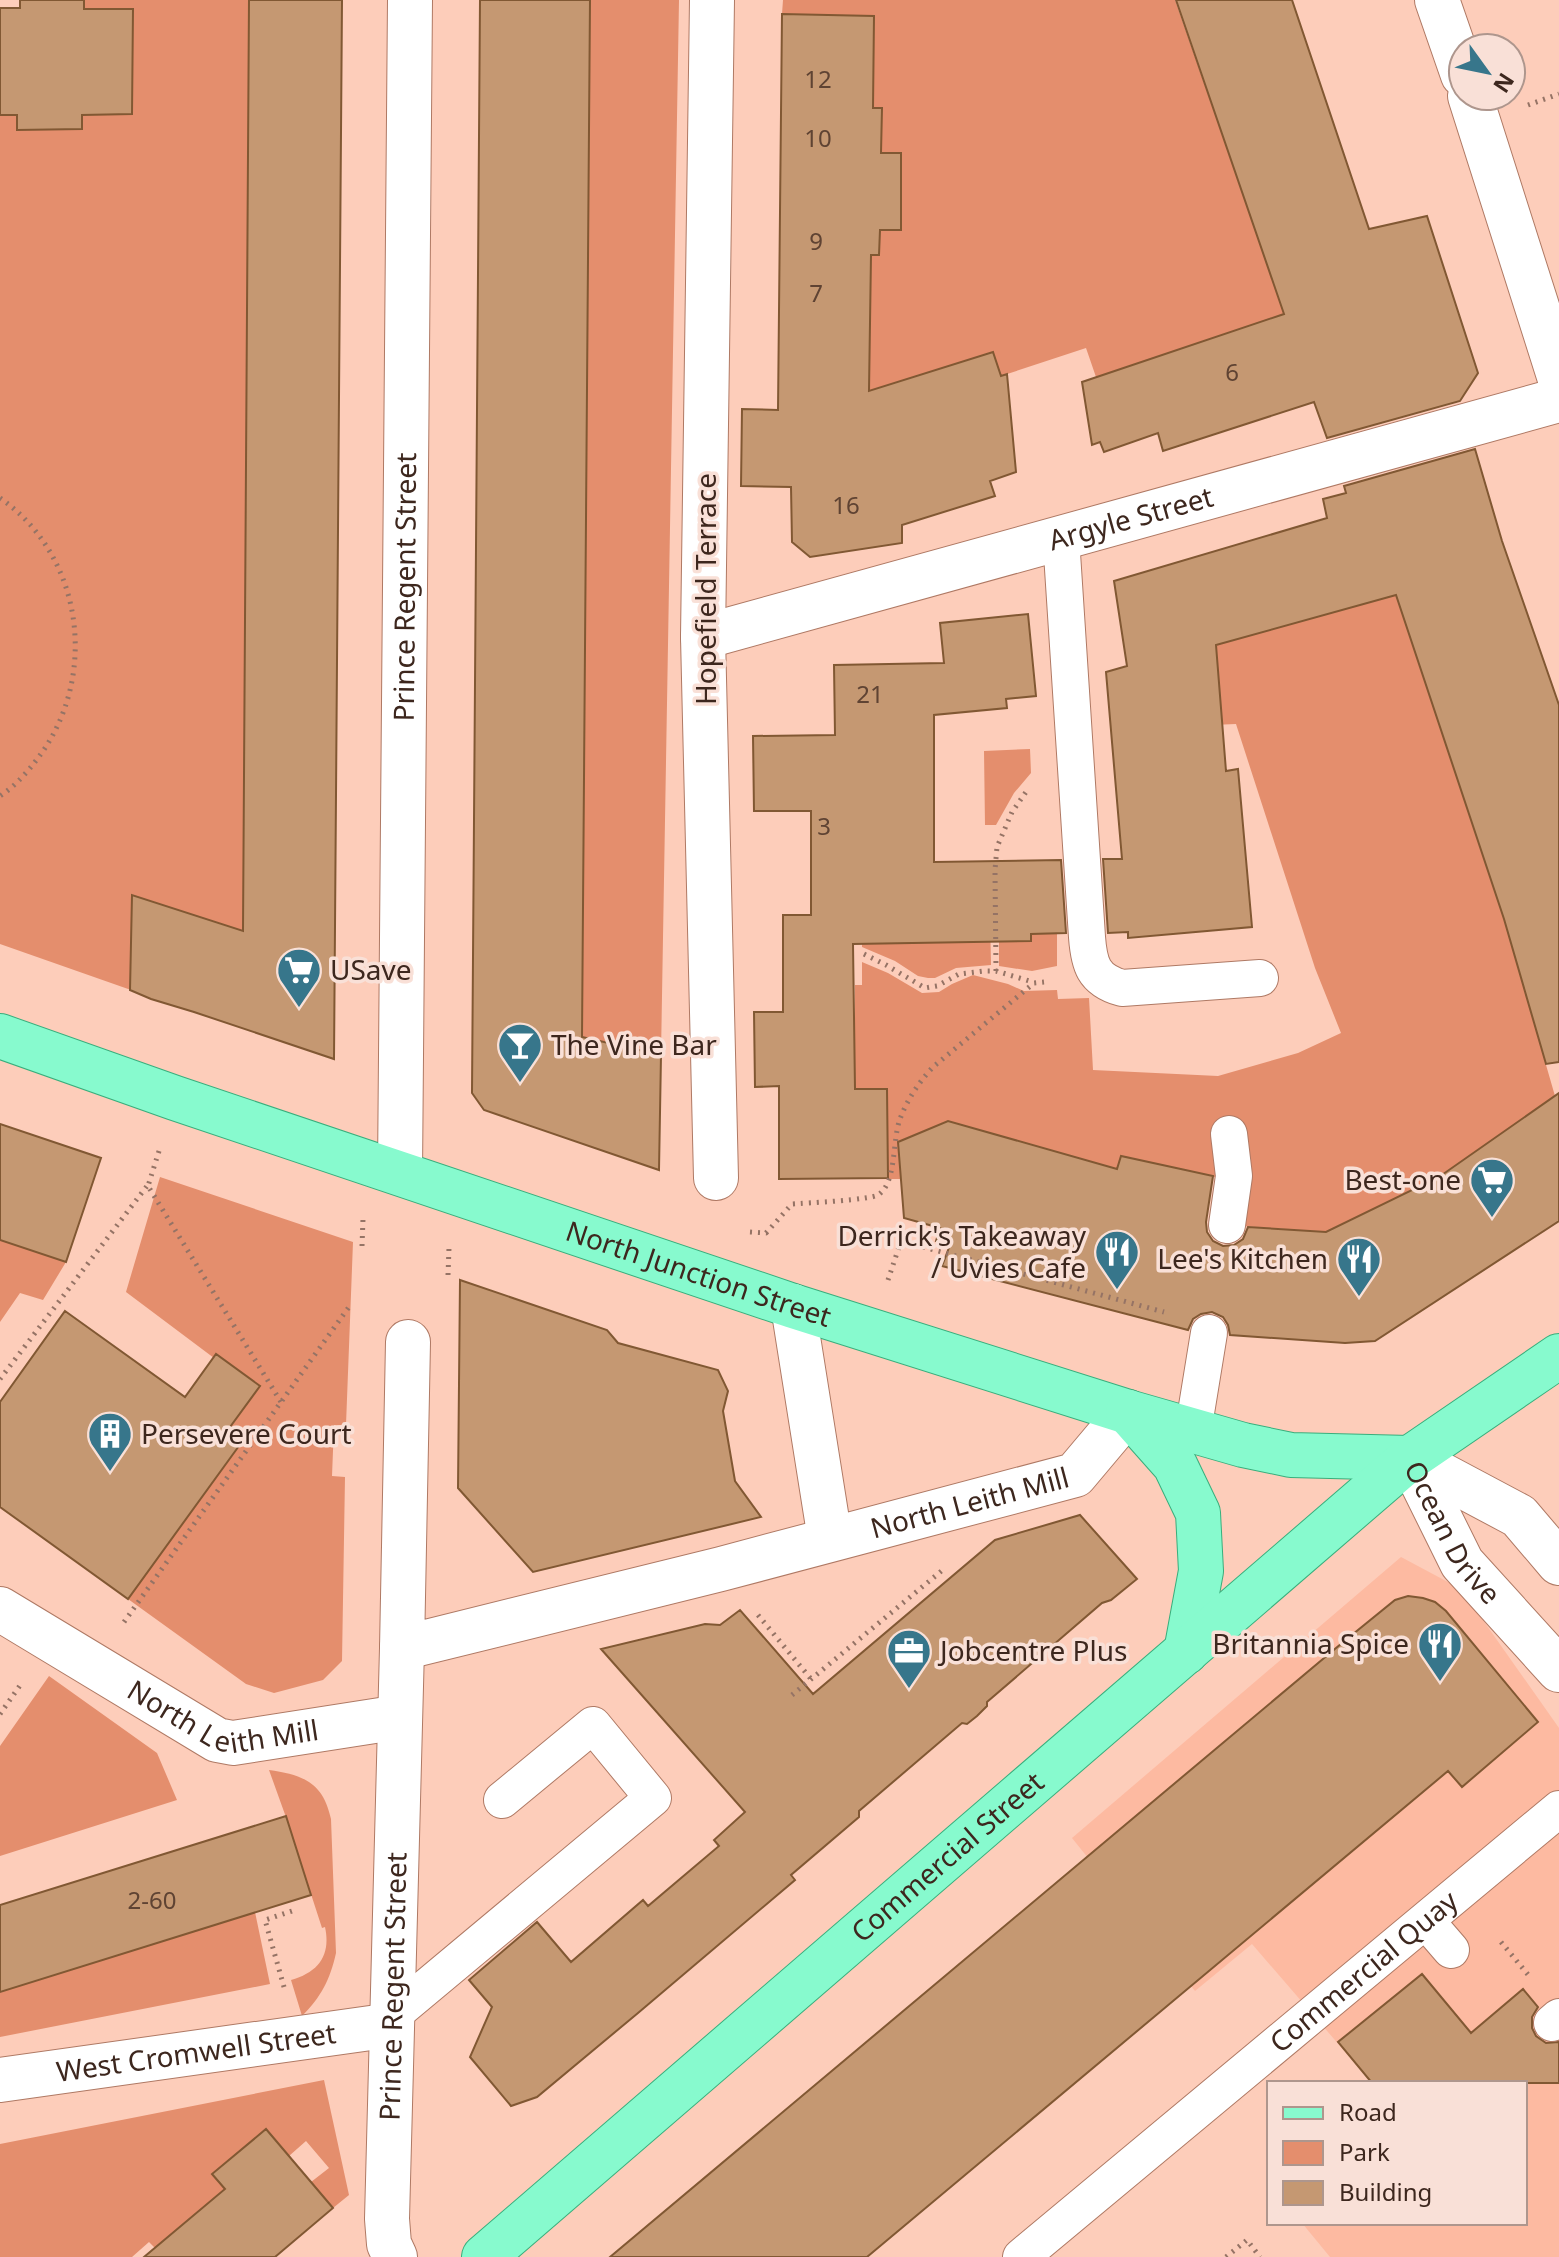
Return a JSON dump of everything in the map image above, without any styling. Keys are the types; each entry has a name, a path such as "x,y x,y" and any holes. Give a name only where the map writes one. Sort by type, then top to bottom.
{"main road":[{"name":"North Junction Street","path":"0,1036 793,1306 1128,1412 1291,1455 1410,1458"},
{"name":"Commercial Street","path":"484,2257 1410,1458 1559,1356"},
{"path":"1128,1412 1175,1465 1198,1513 1201,1571 1186,1652"}],"street":[{"name":"Prince Regent Street","path":"400,1173 410,0"},
{"name":"Hopefield Terrace","path":"712,0 703,637 716,1178"},
{"path":"1437,0 1448,32"},
{"path":"1475,112 1559,376"},
{"name":"Argyle Street","path":"703,637 1559,400"},
{"name":"North Leith Mill","path":"793,1306 830,1539"},
{"path":"400,1717 408,1342"},
{"name":"North Leith Mill","path":"402,1648 721,1569 1075,1475 1128,1412"},
{"name":"Ocean Drive","path":"1410,1458 1519,1516 1559,1563"},
{"name":"Ocean Drive","path":"1410,1458 1462,1563 1559,1670"},
{"name":"North Leith Mill","path":"0,1609 217,1740 233,1743 400,1717"},
{"name":"Prince Regent Street","path":"395,2257 389,2244 387,2219 400,1717"},
{"name":"West Cromwell Street","path":"0,2080 298,2038 392,2020"}],"lane":[{"path":"1061,538 1088,955 1096,974 1110,985 1122,988 1260,978"},
{"path":"1227,1225 1234,1176 1229,1134"},
{"path":"1193,1431 1209,1333"},
{"path":"392,2020 653,1798 593,1725 502,1800"},
{"name":"Commercial Quay","path":"1021,2257 1559,1809"},
{"path":"1426,1921 1451,1950"}],"path":[{"path":"0,498 37,532 56,562 69,596 76,656 67,703 53,737 32,767 0,796"},
{"path":"996,971 997,847 1012,812 1073,725"},
{"path":"864,954 925,988 972,971 996,971 1034,983 1096,974"},
{"path":"739,1231 766,1233 792,1204 876,1196 890,1179 895,1134 904,1110 923,1077 1034,983"},
{"path":"0,1379 148,1186 175,1098"},
{"path":"148,1186 281,1402"},
{"path":"901,1241 1174,1315"},
{"path":"93,1666 351,1304"},
{"path":"792,1695 990,1530 995,1497"},
{"path":"757,1613 811,1679"},
{"path":"292,1911 265,1920 298,2038"},
{"path":"1226,2257 1247,2240 1260,2257"}],"shaded area":[{"path":"1401,1557 1461,1589 1559,1728 1559,2257 1330,2257 1304,2225 1527,2225 1527,2081 1370,2081 1252,1944 1195,1991 1072,1838"}],"green space":[{"path":"84,0 249,0 243,931 132,896 131,990 0,944 0,115 17,115 17,130 81,129 82,115 132,114 133,9 84,9"},
{"path":"590,0 679,0 661,1055 574,1035"},
{"path":"783,0 1175,0 1289,326 1260,323 1096,377 1086,348 1001,376 993,352 951,365 868,450 871,255 879,255 880,230 901,230 901,154 881,153 882,109 873,108 874,16 782,14"},
{"path":"1387,567 1501,909 1555,1096 1439,1177 1326,1232 1227,1225 1219,1178 1122,1156 1117,1169 948,1121 899,1141 901,1179 852,1179 847,1089 855,1068 855,985 862,985 862,962 922,993 939,992 973,975 1024,991 1057,990 1058,999 1089,998 1093,1070 1218,1076 1298,1053 1341,1033 1315,968 1236,724 1212,725 1179,655 1349,608"},
{"path":"1030,749 1031,773 1014,793 996,825 985,825 984,751"},
{"path":"984,870 989,870 991,965 956,968 928,978 918,976 895,961 862,947 862,931 923,943 983,942"},
{"path":"999,870 1014,941 1031,941 1031,934 1057,933 1057,966 1032,971 999,966"},
{"path":"160,1177 353,1242 346,1425 334,1425 332,1476 345,1477 342,1661 323,1680 274,1693 246,1684 128,1599 243,1440 229,1429 260,1386 217,1355 214,1358 126,1292"},
{"path":"0,1240 66,1262 43,1300 20,1293 0,1322"},
{"path":"49,1676 157,1753 177,1800 0,1856 0,1746"},
{"path":"269,1770 310,1782 323,1796 331,1819 336,1953 324,1988 302,2016 291,1980 309,1972 321,1961 326,1946 325,1927 322,1928"},
{"path":"255,1912 270,1984 0,2037 0,1992"},
{"path":"324,2080 349,2195 333,2208 311,2182 329,2168 306,2141 289,2156 266,2129 213,2174 225,2189 155,2248 149,2242 132,2257 0,2257 0,2144"}],"building":[{"path":"20,0 84,0 84,9 133,9 132,114 82,115 82,129 17,130 17,115 0,115 0,8 20,8"},
{"path":"249,0 342,0 334,1059 130,990 132,895 243,931"},
{"path":"480,0 590,0 582,1037 661,1055 659,1170 484,1110 472,1093"},
{"path":"1176,0 1292,0 1369,229 1427,216 1478,373 1460,401 1327,438 1314,402 1163,451 1158,433 1104,452 1100,442 1092,445 1082,382 1284,314"},
{"path":"782,14 874,16 873,108 882,108 881,153 901,153 901,230 880,230 879,255 871,255 869,391 993,352 1001,376 1007,374 1016,472 990,481 995,496 902,525 902,543 810,557 792,542 791,487 741,486 742,409 778,410"},
{"path":"1475,449 1502,541 1559,705 1559,1062 1546,1064 1504,919 1396,595 1216,645 1226,771 1238,769 1252,927 1128,938 1128,932 1108,933 1103,859 1122,859 1106,672 1127,666 1114,581 1327,518 1323,499 1346,493 1344,486"},
{"path":"1028,614 1036,696 1006,699 1007,708 934,715 934,862 1061,860 1066,933 1031,934 1031,941 853,944 855,1089 887,1089 888,1178 779,1179 779,1086 755,1087 754,1012 783,1012 783,915 811,915 811,811 754,811 753,736 835,735 834,665 944,663 940,623"},
{"path":"1559,1093 1559,1221 1375,1341 1345,1343 1230,1335 1223,1317 1212,1312 1193,1319 1188,1330 942,1266 950,1245 936,1241 940,1228 904,1218 898,1142 948,1121 1117,1169 1121,1156 1213,1176 1207,1232 1213,1241 1223,1246 1234,1245 1243,1239 1248,1227 1326,1232 1439,1177"},
{"path":"0,1124 101,1158 66,1262 0,1240"},
{"path":"460,1280 607,1330 618,1343 718,1370 728,1391 723,1411 735,1481 761,1517 533,1572 458,1488"},
{"name":"Persevere Court","path":"65,1311 185,1397 216,1354 260,1386 222,1438 244,1439 128,1599 0,1507 0,1402"},
{"name":"Jobcentre Plus","path":"1080,1515 1137,1579 1111,1600 1102,1603 987,1702 977,1716 967,1724 962,1723 859,1811 859,1817 791,1875 795,1880 638,2013 537,2097 511,2106 470,2057 492,2007 469,1980 537,1922 571,1962 643,1900 648,1906 719,1846 714,1840 745,1812 601,1649 705,1624 720,1625 740,1610 813,1694 995,1540"},
{"path":"1408,1596 1435,1602 1446,1611 1538,1722 1462,1787 1448,1771 867,2257 610,2257 1342,1643 1395,1600"},
{"path":"286,1816 311,1895 0,1992 0,1905"},
{"path":"1422,1974 1471,2033 1523,1989 1538,2007 1532,2017 1536,2036 1546,2043 1559,2042 1559,2083 1370,2081 1338,2042"},
{"path":"266,2129 333,2208 275,2257 144,2257 225,2189 212,2174"}],"place":[{"name":"USave","path":"299,1009"},
{"name":"The Vine Bar","path":"520,1084"},
{"name":"Best-one","path":"1492,1219"},
{"name":"Derrick's Takeaway / Uvies Cafe","path":"1117,1291"},
{"name":"Lee's Kitchen","path":"1359,1298"},
{"name":"Persevere Court","path":"110,1473"},
{"name":"Britannia Spice","path":"1440,1683"},
{"name":"Jobcentre Plus","path":"909,1690"}]}
